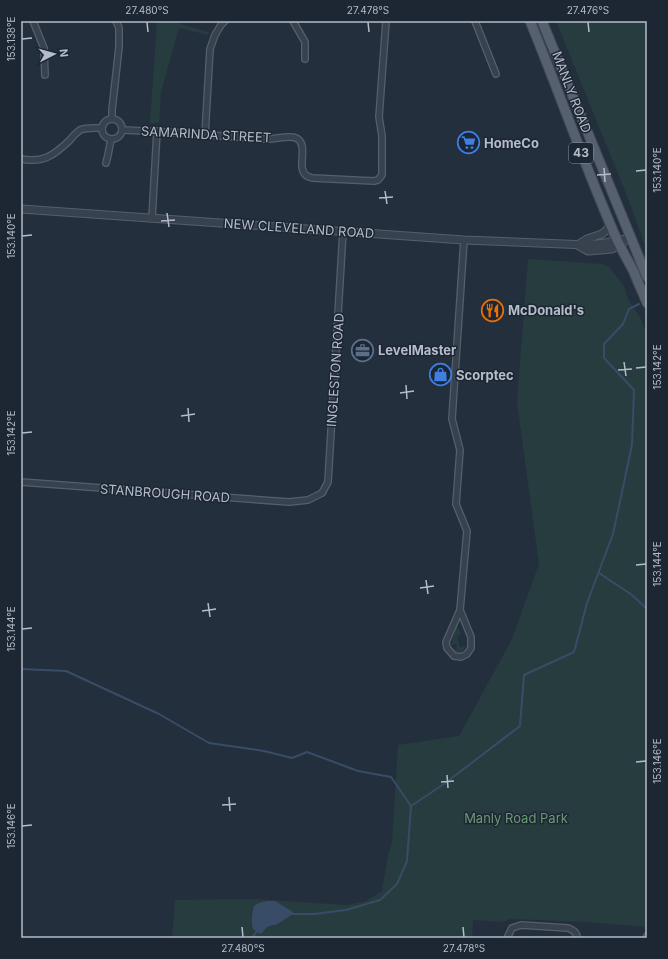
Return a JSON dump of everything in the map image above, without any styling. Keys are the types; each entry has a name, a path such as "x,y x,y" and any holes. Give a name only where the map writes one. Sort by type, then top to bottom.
{"main road":[{"name":"MANLY ROAD","path":"530,21 618,243 634,272 647,303"},
{"name":"MANLY ROAD","path":"542,21 647,277"}],"street":[{"path":"32,21 44,48 45,75"},
{"path":"106,163 111,139 105,136 102,128 104,122 112,119 119,47 119,28 116,21"},
{"path":"204,134 210,50 215,35 225,21"},
{"path":"293,21 305,42 305,60"},
{"name":"SAMARINDA STREET","path":"122,130 269,139 292,137 297,138 301,142 303,172 306,176 312,178 378,180 382,175 382,136 379,117 386,21"},
{"path":"475,21 496,74"},
{"name":"SAMARINDA STREET","path":"111,139 119,136 122,130 118,121 112,119"},
{"path":"21,159 36,160 48,157 60,149 80,130 87,128 102,128"},
{"path":"152,218 157,131"},
{"name":"NEW CLEVELAND ROAD","path":"21,209 464,240 577,245 588,251 612,249 618,243 631,238"},
{"name":"NEW CLEVELAND ROAD","path":"577,245 587,239 602,234 611,226"},
{"name":"INGLESTON ROAD","path":"308,500 322,493 328,482 344,231"},
{"path":"460,610 471,637 471,648 467,654 461,657 454,656 450,653 446,642 448,634 460,610 467,531 456,504 460,450 452,419 464,240"},
{"name":"STANBROUGH ROAD","path":"21,482 289,502 308,500"},
{"path":"507,938 512,928 521,925 568,928 574,931 577,938"}],"green space":[{"path":"157,21 181,21 180,24 209,32 208,35 179,28 161,92 159,123 150,123"},
{"path":"556,21 647,21 647,251 627,196"},
{"name":"Manly Road Park","path":"528,259 602,264 609,267 624,286 628,299 641,319 647,334 647,927 586,922 511,919 502,922 473,920 472,938 172,938 175,900 253,899 347,905 366,901 382,891 388,855 392,843 398,745 459,736 512,639 539,564 517,402"},
{"path":"456,628 459,628 461,634 457,636 460,647 465,646 458,654 454,653 452,650 457,649 456,644 451,645"}],"water":[{"path":"275,901 293,912 293,914 276,925 267,927 260,934 253,929 253,909 254,906 259,903"}],"waterway":[{"path":"291,914 314,914 346,910 380,900 397,884 407,861 411,806 444,784 520,726 524,675 574,652 587,603 613,534 632,445 634,390 604,358 604,344 623,324 629,309 639,304"},
{"path":"599,573 632,595 647,609"},
{"path":"21,669 66,671 159,714 209,743 264,751 292,758 307,752 358,771 391,777 411,806"},
{"path":"252,938 257,931"}],"place":[{"name":"HomeCo","path":"469,143"},
{"name":"McDonald's","path":"493,310"},
{"name":"LevelMaster","path":"363,350"},
{"name":"Scorptec","path":"441,375"}]}
